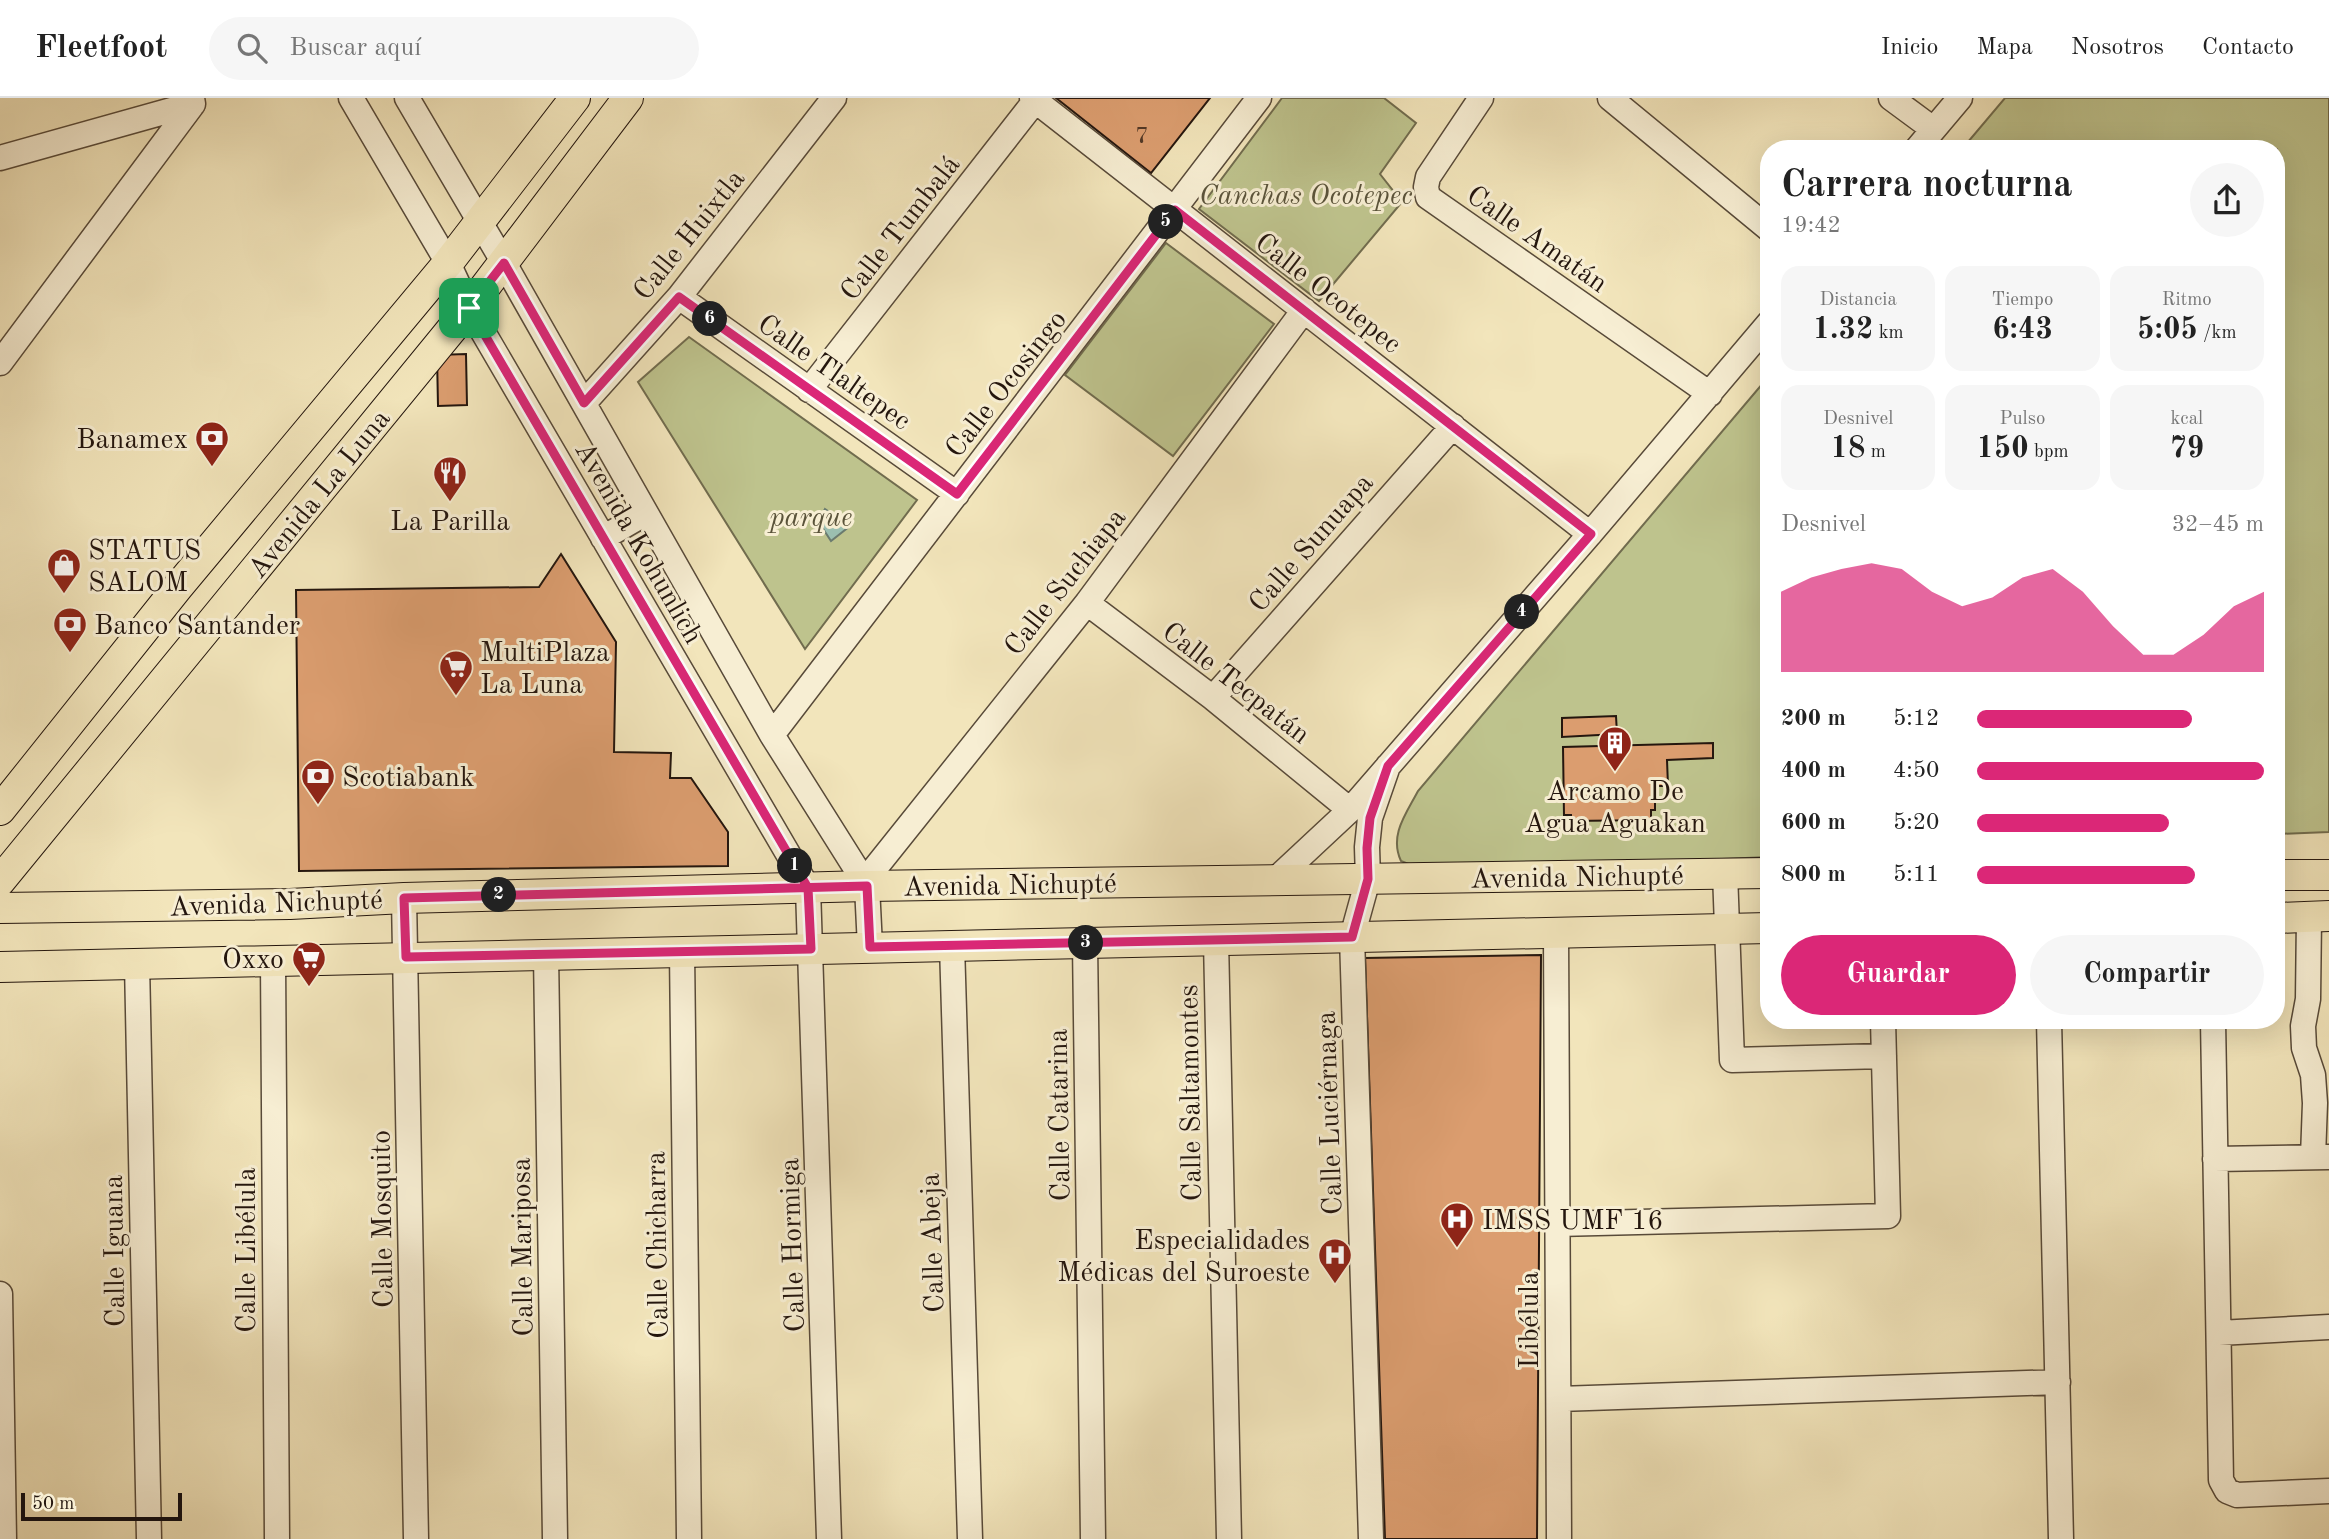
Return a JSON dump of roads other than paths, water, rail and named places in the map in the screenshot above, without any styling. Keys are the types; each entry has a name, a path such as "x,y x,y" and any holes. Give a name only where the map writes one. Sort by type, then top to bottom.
{"main road":[{"name":"Avenida La Luna","path":"0,810 178,587 448,263 575,98"},
{"name":"Avenida La Luna","path":"0,881 469,308 628,98"},
{"path":"178,587 215,618"},
{"name":"Avenida Nichupté","path":"0,908 290,904 865,884 1760,873"},
{"path":"2285,875 2329,876"},
{"path":"2285,918 2319,917"},
{"name":"Avenida Nichupté","path":"0,967 1760,928"}],"street":[{"name":"Avenida Kohunlich","path":"351,98 448,263 469,308 808,888 811,949"},
{"name":"Avenida Kohunlich","path":"407,98 504,263 772,736 865,884 870,947"},
{"name":"Calle Huixtla","path":"584,403 679,297 834,98"},
{"name":"Calle Ocosingo","path":"772,736 1259,98"},
{"name":"Calle Amatán","path":"1482,98 1428,177 1428,197 1710,394"},
{"path":"1610,98 1760,222"},
{"path":"1891,98 1933,129"},
{"path":"1924,140 1959,98"},
{"name":"Calle Ocotepec","path":"1034,99 1591,534"},
{"name":"Calle Tumbalá","path":"809,390 1034,99"},
{"path":"0,159 193,101"},
{"path":"0,363 193,101"},
{"name":"Calle Tlaltepec","path":"679,297 957,494"},
{"name":"Calle Suchiapa","path":"865,884 1087,603 1304,310"},
{"path":"0,331 32,322"},
{"path":"1274,881 1350,810 1591,534 1760,334"},
{"name":"Calle Sunuapa","path":"1213,698 1452,426"},
{"path":"603,538 646,513"},
{"name":"Calle Tecpatán","path":"1087,603 1213,698 1350,810"},
{"name":"Calle Luciérnaga","path":"1371,1539 1352,937 1368,879 1370,818 1388,766"},
{"path":"1725,873 1732,1060 1884,1056"},
{"name":"Calle Mosquito","path":"404,898 416,1539"},
{"path":"2215,1159 2321,1157 2313,1075 2304,1048 2303,1026 2319,917"},
{"name":"Libélula","path":"1556,933 1559,1539"},
{"name":"Calle Saltamontes","path":"1216,940 1228,1539"},
{"name":"Calle Catarina","path":"1085,943 1093,1539"},
{"name":"Calle Abeja","path":"952,946 970,1539"},
{"name":"Calle Hormiga","path":"811,949 829,1539"},
{"name":"Calle Chicharra","path":"682,951 690,1539"},
{"name":"Calle Mariposa","path":"546,954 555,1539"},
{"name":"Calle Libélula","path":"273,960 277,1539"},
{"name":"Calle Iguana","path":"137,963 149,1539"},
{"path":"1557,1224 1888,1216 1883,1029"},
{"path":"2049,1029 2062,1539"},
{"path":"2213,1029 2221,1480 2227,1491 2237,1495 2329,1491"},
{"path":"0,1294 5,1539"},
{"path":"2219,1333 2329,1327"},
{"path":"1559,1399 2058,1382"}],"place":[{"name":"Banamex","path":"212,468"},
{"name":"La Parilla","path":"450,503"},
{"name":"STATUS SALOM","path":"64,595"},
{"name":"Banco Santander","path":"70,654"},
{"name":"MultiPlaza La Luna","path":"456,697"},
{"name":"Arcamo De Agua Aguakan","path":"1615,773"},
{"name":"Scotiabank","path":"318,806"},
{"name":"Oxxo","path":"309,988"},
{"name":"IMSS UMF 16","path":"1457,1249"},
{"name":"Especialidades Médicas del Suroeste","path":"1335,1285"}],"park label":[{"name":"Canchas Ocotepec","path":"1306,194"},
{"name":"parque","path":"811,516"}]}
